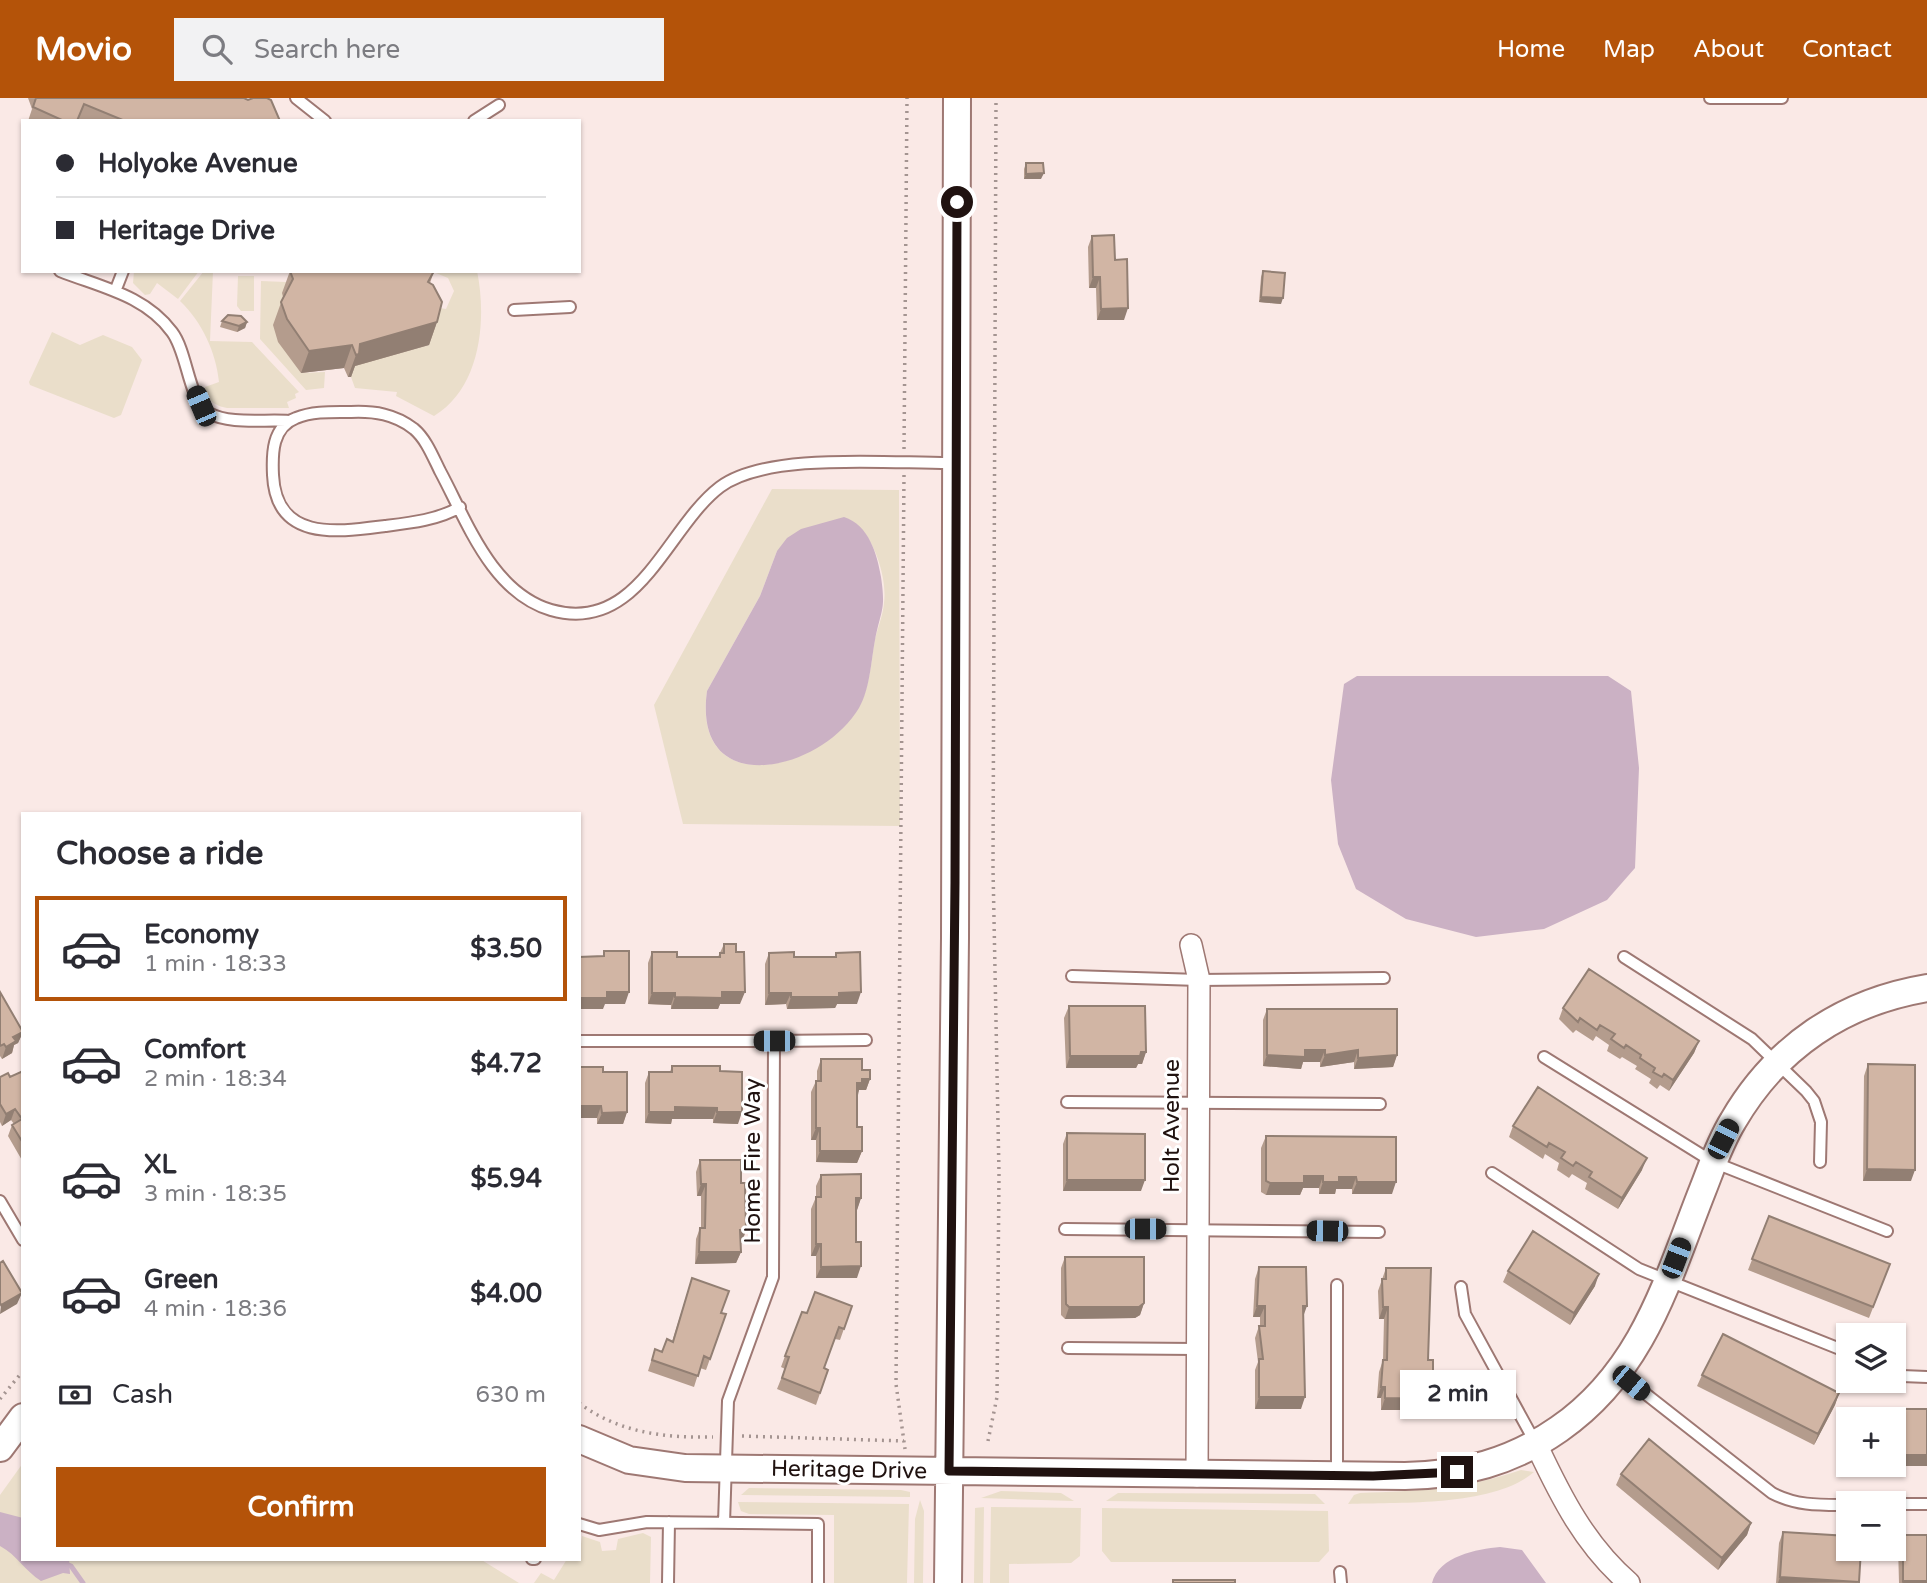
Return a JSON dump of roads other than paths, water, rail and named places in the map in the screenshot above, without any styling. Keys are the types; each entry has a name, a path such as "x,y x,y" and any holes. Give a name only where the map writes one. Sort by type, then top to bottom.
{"street":[{"path":"948,1583 957,463 957,98"},
{"name":"Holt Avenue","path":"1191,944 1199,980 1197,1476"},
{"name":"Heritage Drive","path":"581,1439 611,1454 648,1464 725,1469 1197,1476 1434,1476 1499,1462 1537,1446 1590,1406 1619,1373 1648,1326 1713,1162 1745,1101 1778,1063 1806,1036 1841,1015 1884,998 1927,988"},
{"path":"0,1448 21,1420"},
{"path":"1537,1446 1581,1529 1605,1561 1629,1583"}],"lane":[{"path":"296,98 322,119"},
{"path":"1710,98 1782,98"},
{"path":"477,119 499,105"},
{"path":"66,273 104,288 116,289 157,315 172,332 184,353 201,406 207,412 229,419 289,421 320,413 366,411 399,419 423,438 498,574 512,588 536,604 576,612 608,606 635,589 698,509 735,478 788,464 957,463"},
{"path":"116,289 122,273"},
{"path":"514,310 570,307"},
{"path":"289,421 277,434 273,459 274,485 286,513 304,526 329,531 362,529 435,517 460,507"},
{"path":"1624,957 1752,1039 1806,1091 1818,1111 1820,1162"},
{"path":"1072,976 1199,980 1384,978"},
{"path":"581,1041 866,1040"},
{"name":"Home Fire Way","path":"724,1523 728,1401 773,1277 774,1041"},
{"path":"1544,1057 1713,1162 1887,1231"},
{"path":"1067,1102 1380,1104"},
{"path":"1492,1173 1639,1269 1836,1347"},
{"path":"0,1201 21,1237"},
{"path":"1065,1229 1379,1231"},
{"path":"1337,1285 1337,1476"},
{"path":"1461,1287 1465,1314 1537,1446"},
{"path":"1068,1348 1197,1349"},
{"path":"1619,1373 1772,1493 1789,1502 1836,1505"},
{"path":"1906,1376 1927,1377"},
{"path":"1906,1504 1927,1504"},
{"path":"581,1524 605,1530 647,1522 818,1524 818,1583"},
{"path":"668,1522 668,1583"}],"waterway":[{"path":"66,1564 71,1566 83,1583"}]}
